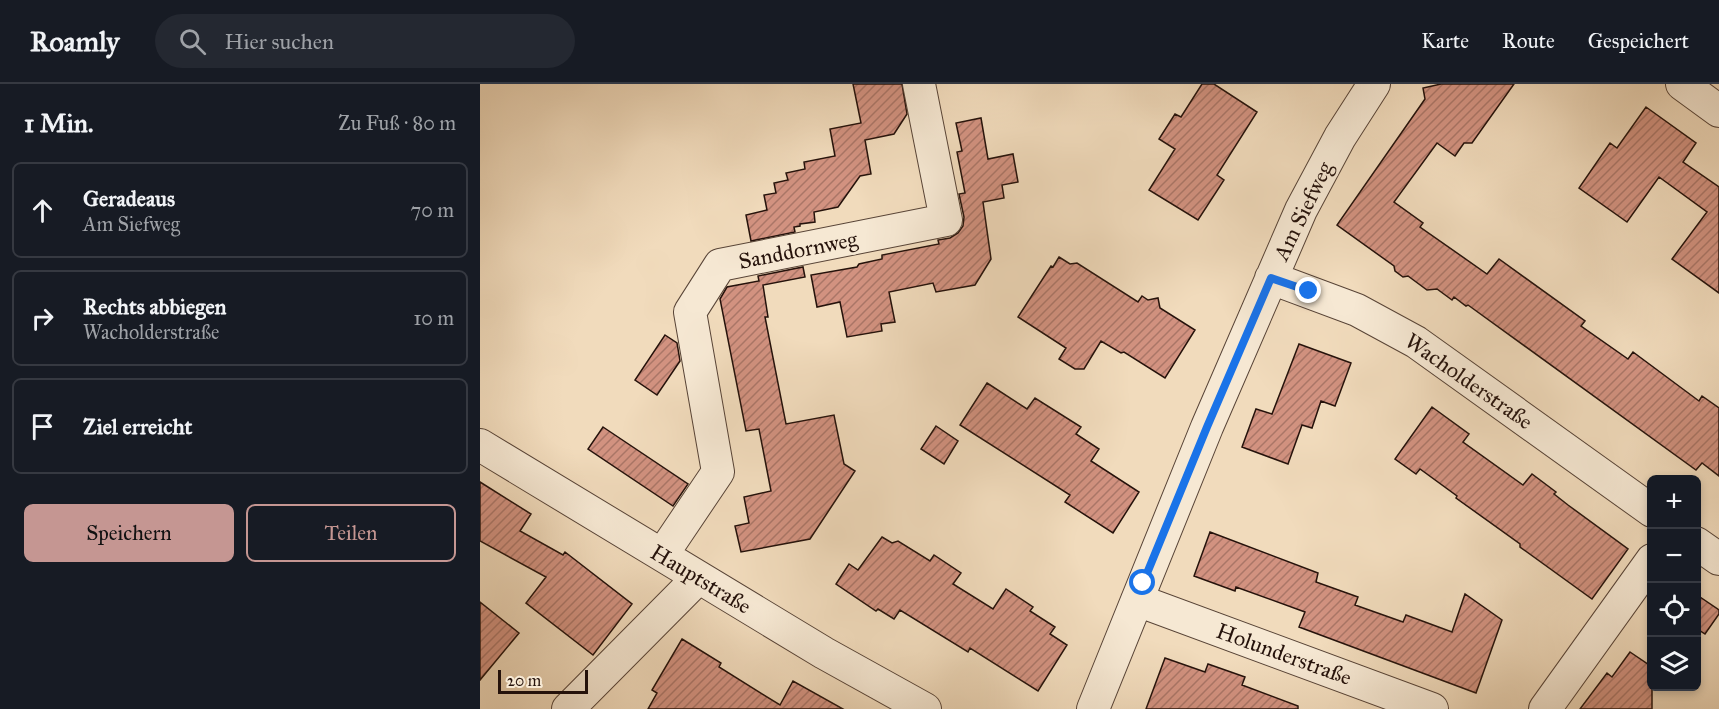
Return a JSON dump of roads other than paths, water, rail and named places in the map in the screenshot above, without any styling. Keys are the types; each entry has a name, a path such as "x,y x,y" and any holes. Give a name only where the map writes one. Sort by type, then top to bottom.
{"street":[{"name":"Sanddornweg","path":"662,555 718,472 690,312 720,265 946,220 919,84"},
{"name":"Am Siefweg","path":"1093,709 1207,427 1271,278 1311,191 1340,137 1374,84"},
{"path":"1682,84 1719,111"},
{"name":"Wacholderstraße","path":"1271,278 1357,310 1416,342 1647,507"},
{"name":"Hauptstraße","path":"480,445 824,653 925,709"},
{"path":"1701,546 1719,559"},
{"path":"1545,709 1647,567"},
{"path":"568,709 698,578"},
{"name":"Holunderstraße","path":"1137,600 1432,709"}]}
